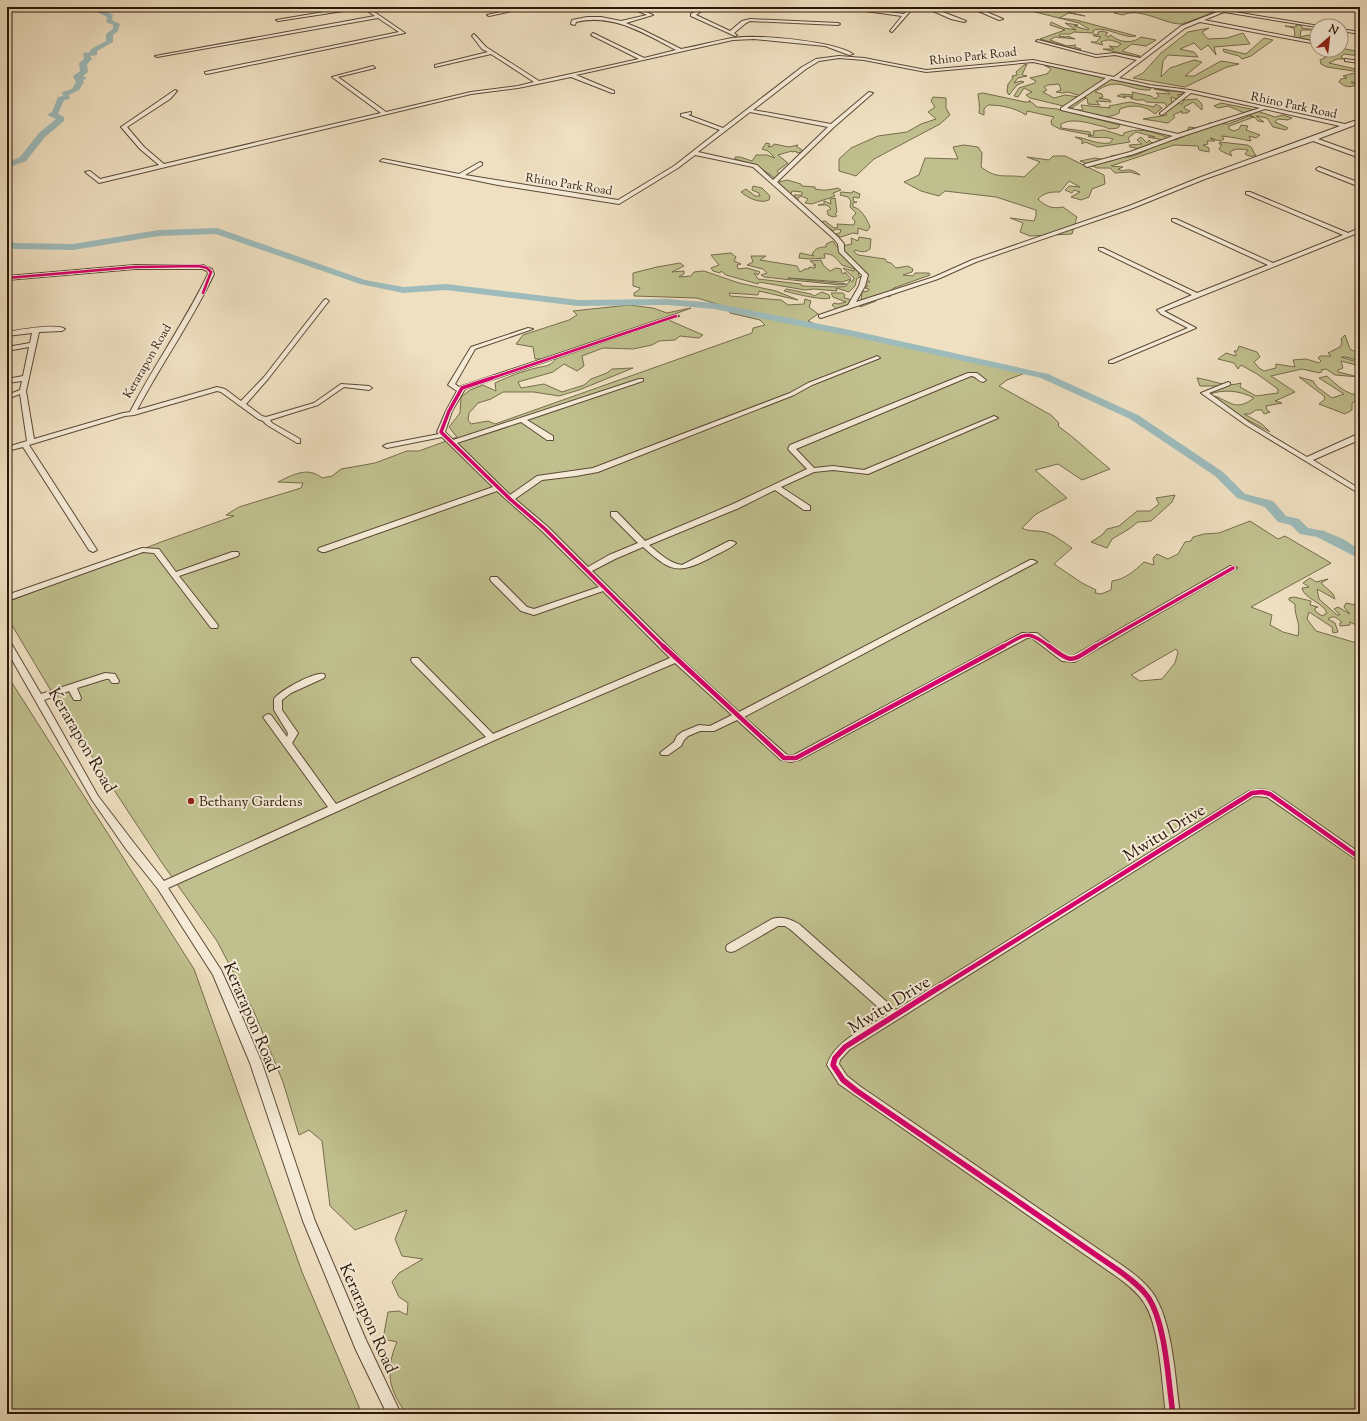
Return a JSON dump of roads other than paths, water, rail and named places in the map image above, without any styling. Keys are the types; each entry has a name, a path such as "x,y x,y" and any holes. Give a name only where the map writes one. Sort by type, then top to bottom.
{"street":[{"path":"207,73 402,33 363,7 278,20"},
{"path":"489,15 528,7"},
{"path":"573,24 574,21 584,19 623,22 651,15 631,7"},
{"path":"705,7 693,15 740,38"},
{"path":"838,7 906,15"},
{"path":"892,31 912,7"},
{"path":"926,7 964,21"},
{"path":"971,7 1001,19"},
{"path":"1178,136 1063,109 1113,78 1183,27 1234,7"},
{"path":"1224,11 1309,25"},
{"path":"157,56 378,17"},
{"path":"731,33 744,22 750,20 838,24"},
{"path":"1200,21 1309,41"},
{"path":"623,22 679,50"},
{"path":"1349,31 1359,33"},
{"path":"474,34 481,46 490,53 539,83"},
{"path":"593,34 642,58"},
{"path":"88,172 98,181 477,92 507,90 642,58 740,38 826,46 864,59"},
{"path":"1038,41 1096,56 1115,54 1140,59"},
{"path":"437,66 490,53"},
{"name":"Rhino Park Road","path":"383,161 460,176 619,202 694,153 722,129 812,62 834,57 864,59 926,72 1029,61 1113,78 1190,91 1263,109 1345,126 1360,122"},
{"path":"1347,60 1360,62"},
{"path":"373,67 334,77 385,113"},
{"path":"571,75 612,92"},
{"path":"163,166 142,148 124,127 168,98 175,91"},
{"path":"1162,114 1190,91"},
{"path":"774,182 832,126 871,93"},
{"path":"1087,165 1132,153 1178,136 1263,109"},
{"path":"748,110 832,126"},
{"path":"689,113 683,115 722,129"},
{"path":"821,316 936,278 974,261 1123,209 1345,126"},
{"path":"1313,139 1360,156"},
{"path":"694,153 748,163 755,166 774,182 776,187 841,244 841,250 865,275 862,286 850,307"},
{"path":"460,176 480,164"},
{"path":"1320,169 1360,185"},
{"path":"1248,193 1349,234"},
{"path":"1174,220 1274,265"},
{"path":"1111,362 1193,328 1162,313 1160,310 1360,230"},
{"path":"1100,250 1196,295"},
{"name":"Kerarapon Road","path":"7,278 135,267 199,266 207,268 211,272 203,293 144,389 132,414 125,414 7,449"},
{"path":"242,404 266,378 326,301"},
{"path":"676,316 460,390 441,429 443,435 497,488 545,529 676,659 779,755 791,759 1025,635 1034,636 1065,659 1072,660 1233,568"},
{"path":"7,334 40,329 62,328"},
{"path":"460,390 451,385 473,348 530,329"},
{"path":"37,330 23,391 28,443 93,550"},
{"path":"7,348 33,344"},
{"path":"510,499 540,478 576,474 595,470 792,394 810,384 877,358"},
{"path":"792,394 810,390 864,367"},
{"path":"812,470 794,452 792,449 793,447 970,374 975,374 984,380"},
{"path":"7,381 26,378"},
{"path":"451,443 641,380"},
{"path":"1228,384 1204,393 1248,424 1309,459 1360,492"},
{"path":"132,414 216,389 223,390 260,418 266,419 316,404 343,385 369,388"},
{"path":"7,397 23,391"},
{"path":"586,571 612,556 777,488 812,470 833,468 865,472 994,418"},
{"path":"266,419 269,424 297,441"},
{"path":"522,420 550,438"},
{"path":"387,446 443,435"},
{"path":"1309,459 1360,435"},
{"path":"322,550 497,488"},
{"path":"777,488 806,508"},
{"path":"614,514 643,543 669,564 680,567 732,542"},
{"path":"7,598 145,550 156,551 214,626"},
{"path":"174,575 234,554"},
{"path":"665,753 678,744 680,738 685,734 699,728 710,729 738,716 1033,562"},
{"path":"494,579 524,609 534,612 604,588"},
{"name":"Kerarapon Road","path":"7,642 95,798 130,846 162,886 211,963 232,1005 256,1063 309,1221 361,1345 394,1414"},
{"path":"162,886 492,738 676,659"},
{"path":"415,660 492,738"},
{"path":"39,698 109,675 115,681"},
{"path":"287,743 292,737 293,733 278,710 278,699 288,691 321,676"},
{"path":"72,687 77,698"},
{"path":"268,717 334,808"},
{"name":"Mwitu Drive","path":"1172,1414 1158,1322 1152,1303 1139,1286 1112,1265 857,1092 843,1080 836,1070 833,1065 835,1058 844,1047 1252,793 1262,792 1274,797 1360,858"},
{"path":"731,948 776,922 787,922 795,926 895,1016"}],"waterway":[{"path":"7,166 23,159 42,135 61,119 58,116 51,115 55,113 61,99 67,97 65,94 78,87 80,82 78,78 83,78 77,76 84,72 83,63 88,59 86,55 94,53 93,50 110,42 109,34 116,30 117,24 108,21 111,16 99,11 96,7"},
{"path":"7,243 14,246 73,247 159,233 217,231 363,282 403,290 446,287 578,303 668,302 714,306 850,333 1044,376 1134,417 1219,474 1241,496 1269,504 1282,519 1295,522 1304,531 1320,534 1339,542 1360,555"}],"place":[{"name":"Bethany Gardens","path":"191,801"}]}
